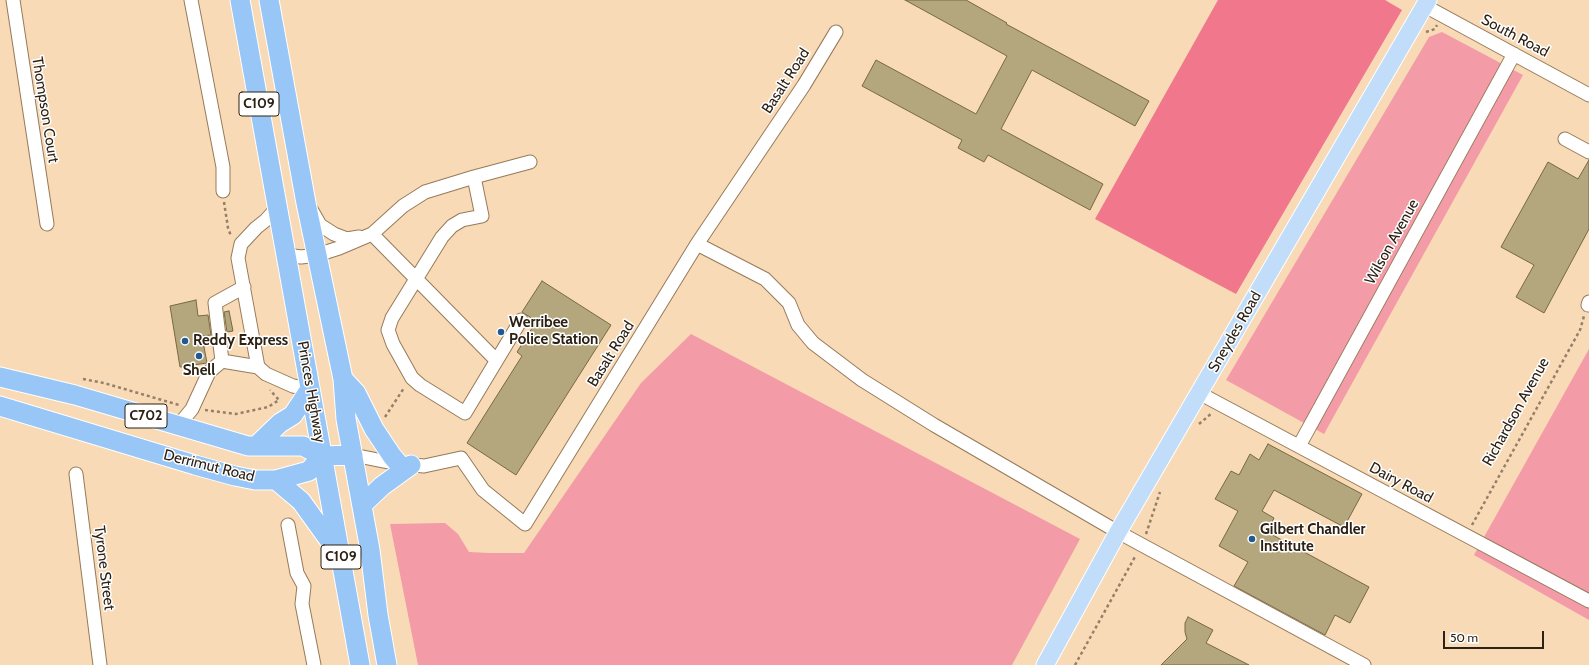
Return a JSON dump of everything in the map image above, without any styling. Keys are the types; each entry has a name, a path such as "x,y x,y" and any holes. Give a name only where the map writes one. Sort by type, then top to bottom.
{"highway":[{"name":"Princes Highway","path":"240,0 360,665"},
{"name":"Princes Highway","path":"269,0 306,203 343,379 346,419 370,550 378,614 387,665"},
{"name":"Derrimut Road","path":"0,377 75,395 248,446 304,446 322,456 309,471 276,480 255,480 235,476 0,406"},
{"path":"343,379 356,393 374,429 392,456 405,464 362,506"},
{"path":"256,446 280,423 293,415 310,389"},
{"path":"322,456 353,455"},
{"path":"276,480 301,501 341,556"}],"main road":[{"name":"Sneydes Road","path":"1045,665 1118,532 1426,3"}],"street":[{"name":"Thompson Court","path":"13,0 47,224"},
{"path":"192,0 223,167 222,192"},
{"name":"South Road","path":"1426,3 1589,95"},
{"name":"Basalt Road","path":"353,455 424,466 461,458 483,490 525,524 697,244 804,85 836,32"},
{"name":"Wilson Avenue","path":"1299,446 1514,54"},
{"path":"1565,139 1589,152"},
{"path":"285,251 294,256 300,257 317,255 372,234 403,206 425,192 530,162"},
{"path":"474,177 482,216 462,220 452,226 442,237 392,318 388,330 393,344 412,378 420,385 465,413 521,320"},
{"path":"306,203 320,225 334,234 347,239 372,234"},
{"path":"258,367 238,258 241,244 277,208"},
{"path":"372,234 496,360"},
{"path":"697,244 765,278 789,303 798,325 813,343 862,380 934,426 1118,532 1364,665"},
{"path":"222,361 215,303 244,287"},
{"path":"178,426 192,409 209,372 222,361 258,367 266,374 293,386 310,389"},
{"name":"Dairy Road","path":"1199,392 1589,601"},
{"name":"Tyrone Street","path":"76,474 100,665"},
{"path":"288,525 296,573 304,586 302,604 314,665"}],"path":[{"path":"222,192 228,228 238,258"},
{"name":"Richardson Avenue","path":"1466,536 1580,330 1588,303"},
{"path":"382,423 412,378"},
{"path":"192,409 236,414 268,407 279,400"}],"shaded area":[{"path":"1218,0 1385,0 1402,10 1236,294 1095,219"},
{"path":"1442,32 1523,75 1324,434 1226,380 1429,37"},
{"path":"691,334 1080,539 1012,665 418,665 390,524 445,523 458,534 469,552 524,553 641,383"},
{"path":"1589,349 1589,620 1474,555"}],"building":[{"path":"905,0 966,0 1007,23 1006,24 1149,101 1135,126 1032,70 1001,129 1103,184 1090,210 988,155 984,162 958,148 962,140 862,86 876,60 976,114 1007,56"},
{"path":"1589,160 1589,229 1544,313 1516,297 1534,265 1501,247 1548,162 1578,179"},
{"path":"542,281 611,325 516,475 467,443 522,356 517,352 534,325 530,323 533,319 522,312"},
{"path":"196,300 198,316 208,315 211,335 202,336 207,363 180,367 170,306"},
{"path":"229,311 233,331 227,332 224,312"},
{"name":"Gilbert Chandler Institute","path":"1268,444 1362,494 1344,527 1274,490 1262,511 1274,518 1267,532 1369,587 1350,623 1335,615 1325,635 1234,586 1248,562 1219,546 1238,511 1215,499 1231,471 1239,475 1250,454 1259,460"},
{"path":"1188,617 1213,630 1206,643 1249,665 1161,665 1187,639 1185,623"}],"place":[{"name":"Werribee Police Station","path":"501,332"},
{"name":"Reddy Express","path":"185,341"},
{"name":"Shell","path":"199,356"},
{"name":"Gilbert Chandler Institute","path":"1252,539"}]}
